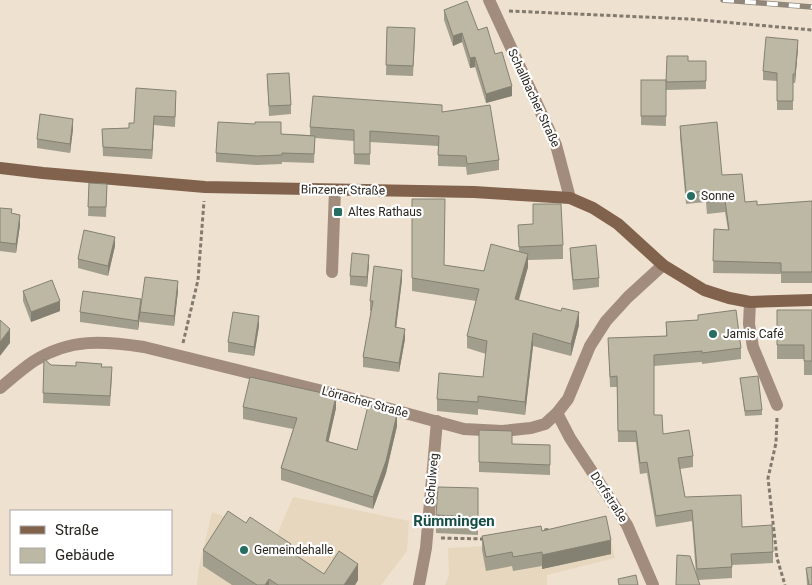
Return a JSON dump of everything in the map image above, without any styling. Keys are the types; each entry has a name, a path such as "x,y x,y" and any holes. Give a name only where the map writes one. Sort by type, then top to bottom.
{"main road":[{"name":"Binzener Straße","path":"0,168 205,187 474,192 570,198 593,208 618,224 663,265 704,290 728,298 750,302 812,300"}],"street":[{"name":"Schallbacher Straße","path":"491,5 556,145 570,198"},
{"path":"332,272 335,190"},
{"name":"Lörracher Straße","path":"0,388 35,361 58,349 84,342 113,342 144,347 335,394 464,429 502,431 531,428 545,424 557,413 568,399 590,346 606,321 628,297 663,265"},
{"path":"750,302 749,324 753,347 777,405"},
{"name":"Dorfstraße","path":"557,413 570,438 627,525 653,585"},
{"name":"Schulweg","path":"419,585 427,538 437,421"}],"path":[{"path":"491,5 812,30"},
{"path":"180,356 198,280 205,187"},
{"path":"777,405 776,443 768,478 777,558 785,585"},
{"path":"537,531 555,528"},
{"path":"427,538 492,539"}],"shaded area":[{"path":"293,497 409,521 407,551 381,585 197,585 199,567 212,512 277,535"},
{"path":"608,526 615,558 547,575 547,585 445,585 449,575 448,548 485,546"}],"building":[{"path":"467,1 478,30 487,27 495,54 502,52 512,86 486,94 475,57 470,58 462,33 453,36 444,10"},
{"path":"387,27 415,28 413,66 386,65"},
{"path":"766,37 798,40 795,74 793,74 793,101 777,101 777,73 763,71"},
{"path":"667,56 688,56 688,61 706,61 706,81 666,82"},
{"path":"289,73 291,105 269,106 267,74"},
{"path":"641,80 666,80 666,116 641,116"},
{"path":"136,88 176,91 175,117 154,116 152,150 103,147 102,129 129,128 129,123 134,123"},
{"path":"313,96 442,105 442,112 490,105 499,160 467,164 466,156 438,155 439,136 370,131 370,154 354,154 354,130 310,127"},
{"path":"40,114 73,119 70,144 37,139"},
{"path":"218,122 255,124 255,122 281,122 281,134 315,136 314,154 282,153 282,155 257,156 216,153"},
{"path":"717,122 722,175 742,174 745,202 757,201 757,205 812,201 812,272 781,272 781,263 713,261 714,229 729,230 725,200 707,202 706,191 686,193 680,126"},
{"path":"89,183 107,184 106,207 88,207"},
{"path":"412,199 445,199 444,265 484,271 491,244 528,254 515,299 561,311 562,308 579,312 571,344 533,333 525,402 478,396 478,402 437,399 439,373 483,377 487,341 467,336 479,289 412,278"},
{"path":"533,204 561,204 563,245 519,247 518,225 533,224"},
{"path":"0,208 12,209 11,213 20,215 16,244 0,242"},
{"path":"84,230 115,237 108,266 78,259"},
{"path":"596,245 599,278 573,280 570,248"},
{"path":"352,253 369,255 367,277 350,276"},
{"path":"374,266 402,270 395,327 405,329 399,363 363,357 373,301 370,301"},
{"path":"145,277 178,281 174,316 140,312"},
{"path":"52,280 60,301 31,312 23,291"},
{"path":"83,291 141,299 138,321 80,312"},
{"path":"736,310 741,348 702,353 702,351 654,355 654,415 662,415 663,434 689,430 693,456 678,458 685,497 741,495 742,527 772,525 773,552 731,554 732,567 697,569 692,510 656,516 647,462 640,463 636,431 618,431 617,376 610,377 608,338 667,336 666,322 698,320 698,315"},
{"path":"777,310 812,310 812,361 804,361 804,345 777,345"},
{"path":"233,312 259,316 254,347 228,342"},
{"path":"0,320 10,329 0,342"},
{"path":"44,359 51,365 76,366 76,362 102,364 101,367 112,367 110,396 43,393"},
{"path":"758,376 762,410 745,411 740,378"},
{"path":"250,377 336,396 326,441 357,450 368,406 397,414 386,461 373,497 281,468 297,418 243,407"},
{"path":"479,430 512,431 512,444 550,445 550,465 479,462"},
{"path":"438,487 478,488 478,517 436,515"},
{"path":"228,511 246,523 250,517 291,544 288,550 324,574 339,551 358,564 344,585 278,585 269,579 265,585 257,585 203,550"},
{"path":"606,516 611,540 542,555 542,552 513,557 512,552 486,557 482,536 541,526 542,531"},
{"path":"677,555 690,556 700,585 676,585"},
{"path":"812,567 812,585 809,585 806,568"},
{"path":"636,575 638,585 619,585 618,579"}],"railway":[{"path":"723,0 812,7"}],"place":[{"name":"Sonne","path":"691,196"},
{"name":"Altes Rathaus","path":"338,212"},
{"name":"Jamis Café","path":"713,334"},
{"name":"Gemeindehalle","path":"244,550"}],"district":[{"name":"Rümmingen","path":"454,521"}]}
